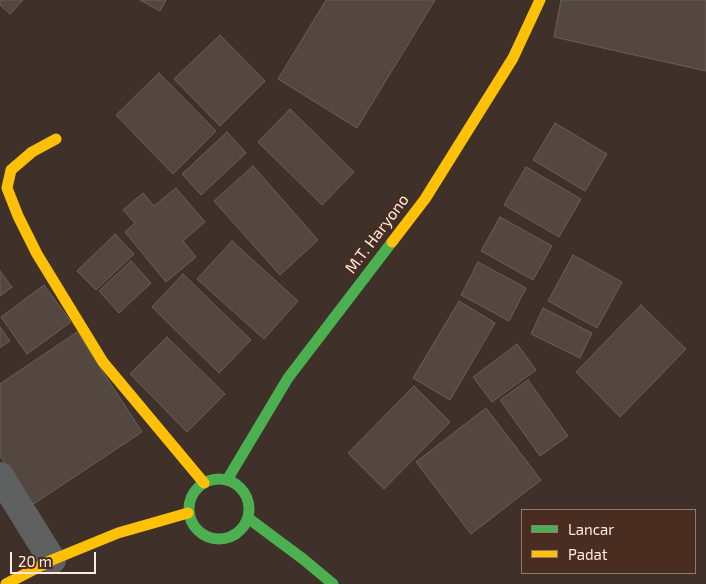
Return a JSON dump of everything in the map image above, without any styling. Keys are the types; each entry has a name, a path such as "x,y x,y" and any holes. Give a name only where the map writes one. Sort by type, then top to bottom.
{"main road":[{"name":"M.T. Haryono","path":"227,480 288,378 425,199 513,58 540,0"},
{"path":"56,139 32,152 11,170 7,188 18,216 37,254 103,362 204,483"},
{"path":"215,479 227,480 238,485 245,494 249,506 248,518 243,528 234,536 222,540 210,539 192,525 188,513 189,501 194,490 204,483 215,479"},
{"path":"6,584 52,560 118,534 188,513"},
{"path":"248,518 303,559 332,584"}],"street":[{"path":"0,476 52,560"}],"building":[{"path":"0,0 23,0 10,14 0,5"},
{"path":"140,0 166,0 160,11"},
{"path":"326,0 435,0 357,128 278,79"},
{"path":"561,0 706,0 706,71 554,37"},
{"path":"220,35 265,81 220,126 174,79"},
{"path":"159,73 216,131 173,174 116,115"},
{"path":"290,109 354,172 322,205 258,142"},
{"path":"555,123 607,154 585,191 533,160"},
{"path":"227,132 246,153 201,195 182,174"},
{"path":"253,166 318,240 280,275 214,201"},
{"path":"526,167 581,199 559,237 504,205"},
{"path":"176,188 205,222 183,241 196,257 166,282 125,232 135,223 123,210 143,193 154,206"},
{"path":"500,217 552,246 533,280 481,251"},
{"path":"115,234 134,254 96,290 77,271"},
{"path":"232,241 298,301 264,339 197,279"},
{"path":"573,255 622,282 597,328 548,301"},
{"path":"131,261 151,283 119,313 99,291"},
{"path":"478,262 526,288 509,321 461,295"},
{"path":"0,271 12,287 0,296"},
{"path":"183,274 251,340 219,373 152,307"},
{"path":"44,285 71,322 27,354 1,317"},
{"path":"459,301 495,323 450,400 413,378"},
{"path":"641,305 686,349 620,417 576,372"},
{"path":"543,308 592,333 580,358 531,334"},
{"path":"0,327 10,341 0,348"},
{"path":"77,332 142,432 32,505 0,456 0,384"},
{"path":"167,337 225,394 187,432 130,374"},
{"path":"517,344 536,370 492,402 473,377"},
{"path":"528,380 568,436 540,456 500,400"},
{"path":"414,386 450,422 384,489 348,453"},
{"path":"486,408 541,480 471,534 416,462"}],"traffic: fast":[{"path":"227,480 288,378 392,242"},
{"path":"213,479 225,479 236,484 244,492 249,503 249,509 247,521 236,534 225,539 213,539 202,534 194,526 189,515 189,503 194,492 202,484 213,479"},
{"path":"248,518 333,584"}],"traffic: slow":[{"path":"392,242 425,199 513,58 540,0"},
{"path":"56,139 32,152 11,170 7,188 18,216 37,254 103,362 204,483"},
{"path":"6,584 52,560 118,533 188,513"}]}
